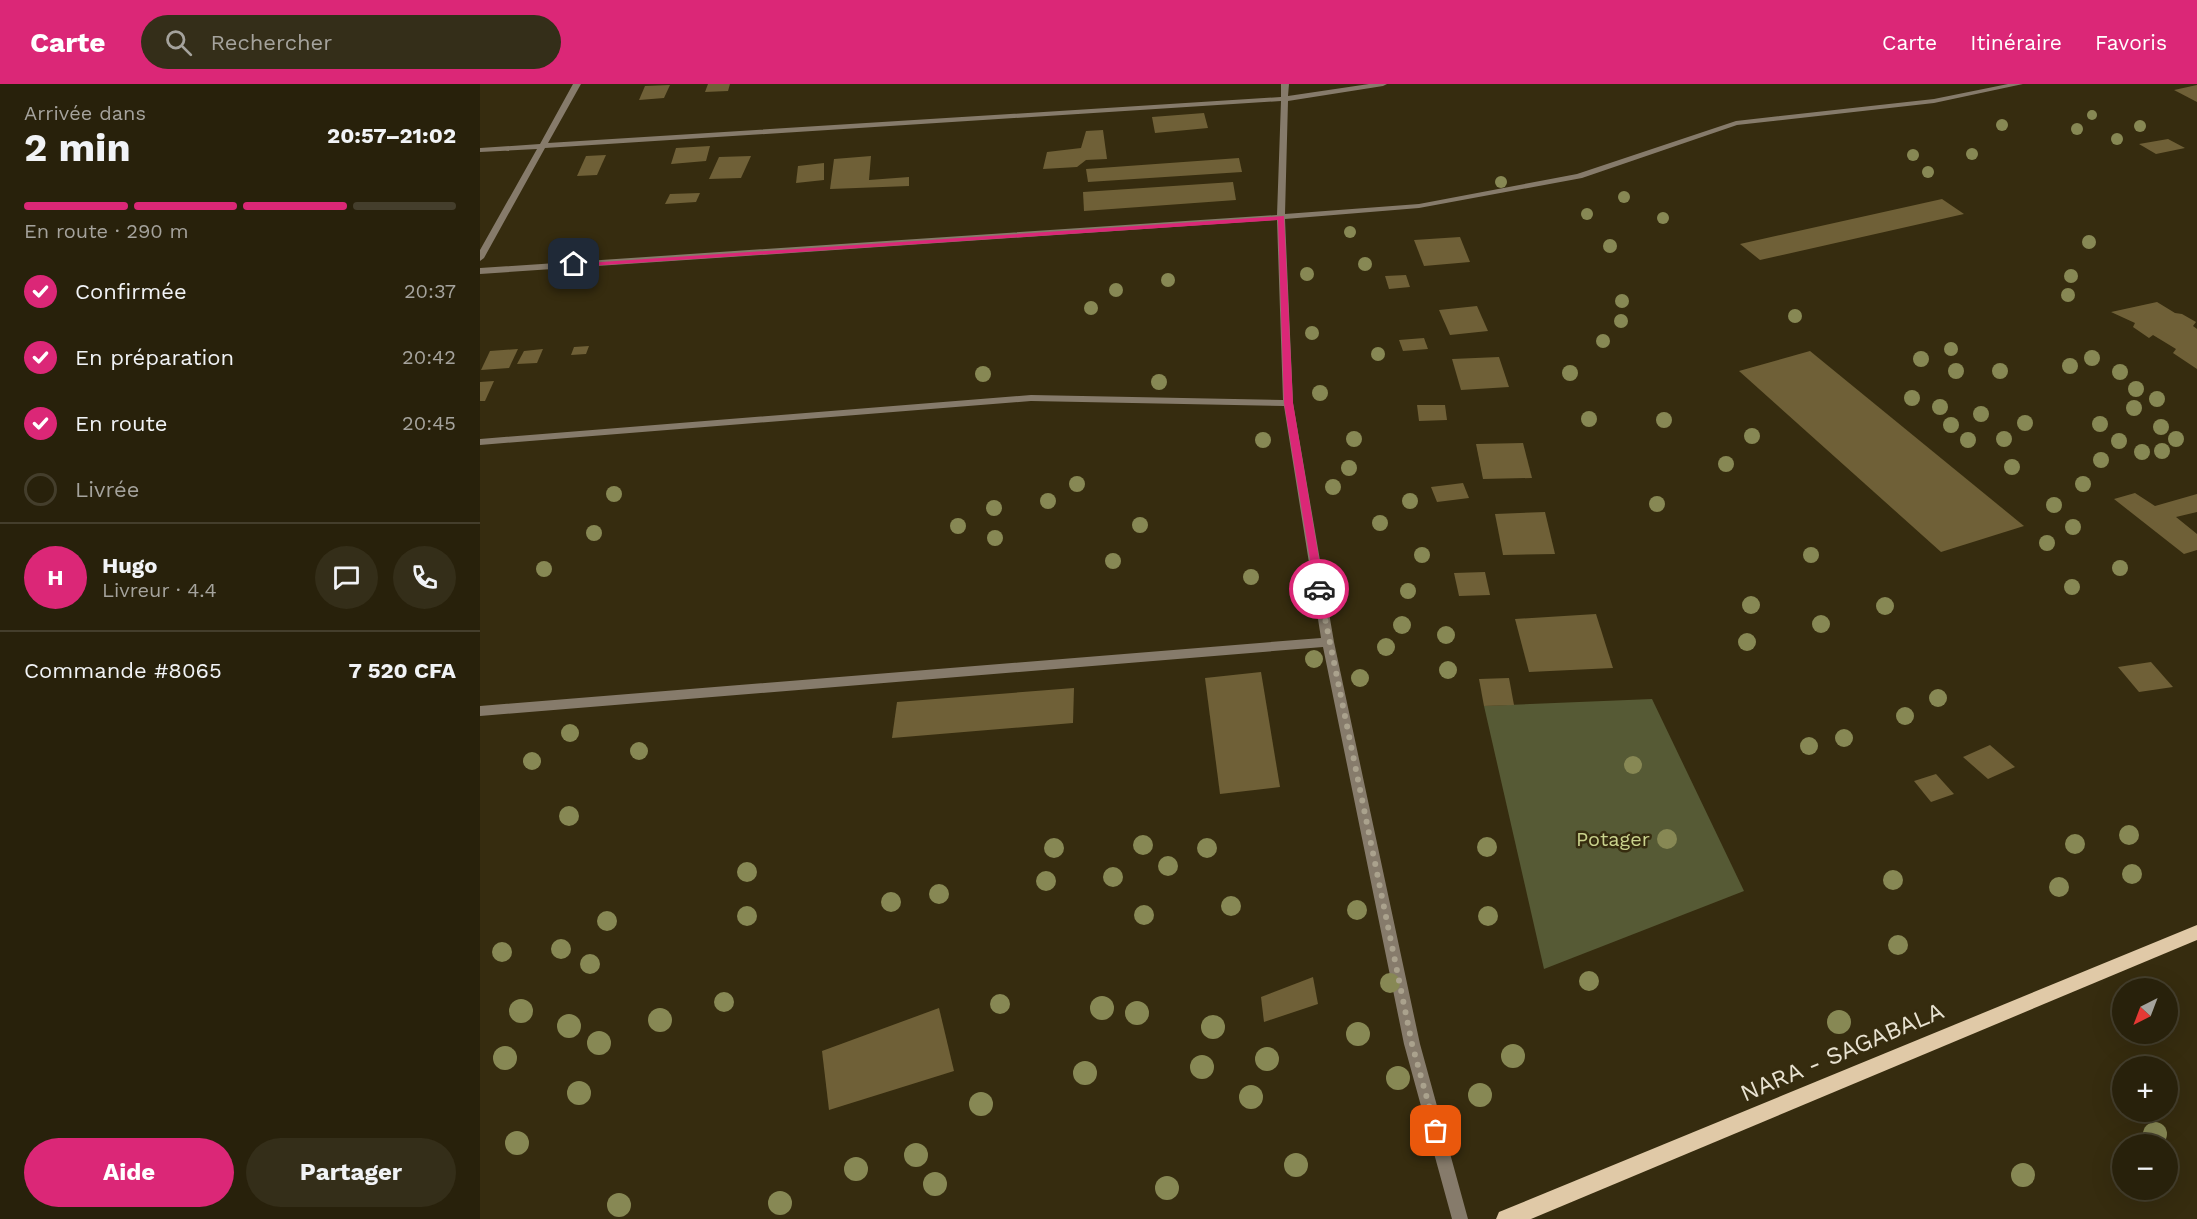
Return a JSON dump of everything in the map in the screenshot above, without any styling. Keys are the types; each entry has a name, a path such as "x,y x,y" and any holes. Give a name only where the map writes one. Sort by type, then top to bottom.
{"main road":[{"name":"NARA - SAGABALA","path":"1506,1219 2197,932"}],"street":[{"path":"480,258 577,84"},
{"path":"1285,84 1281,218 1288,403 1328,642 1412,1044 1460,1219"},
{"path":"480,150 1284,99 1383,84"},
{"path":"480,271 1281,218 1419,206 1579,176 1736,123 1934,101 2019,84"},
{"path":"480,442 1031,398 1288,403"},
{"path":"480,711 1328,642"}],"green space":[{"name":"Potager","path":"1652,699 1744,891 1544,969 1484,706"}],"building":[{"path":"708,84 730,84 728,91 705,92"},
{"path":"670,85 664,98 639,100 645,86"},
{"path":"2197,85 2197,102 2174,90"},
{"path":"1204,113 1208,128 1155,133 1152,117"},
{"path":"1103,130 1107,159 1086,160 1077,167 1043,169 1047,152 1081,148 1086,131"},
{"path":"2168,139 2185,148 2156,154 2139,144"},
{"path":"710,146 706,161 671,164 676,148"},
{"path":"606,155 597,175 577,176 586,156"},
{"path":"751,156 741,178 709,179 719,157"},
{"path":"871,156 869,180 909,177 909,186 830,189 834,159"},
{"path":"1239,158 1242,172 1088,182 1086,169"},
{"path":"824,163 824,180 796,183 798,166"},
{"path":"1233,182 1236,200 1084,211 1083,192"},
{"path":"700,193 696,202 665,204 670,194"},
{"path":"1942,199 1964,214 1760,260 1740,244"},
{"path":"1460,237 1470,262 1424,266 1414,240"},
{"path":"1406,275 1410,287 1389,289 1385,276"},
{"path":"2157,302 2196,322 2193,326 2197,329 2197,369 2173,353 2176,349 2153,335 2149,338 2133,327 2135,323 2111,312"},
{"path":"1477,306 1488,331 1450,335 1439,310"},
{"path":"1424,338 1428,349 1403,351 1399,340"},
{"path":"589,346 586,354 571,355 574,347"},
{"path":"518,349 509,368 481,370 490,351"},
{"path":"543,349 537,363 517,364 524,351"},
{"path":"1810,351 2024,526 1941,552 1739,371"},
{"path":"1499,357 1509,387 1461,390 1452,359"},
{"path":"494,381 485,401 480,401 480,382"},
{"path":"1417,405 1445,405 1447,420 1419,421"},
{"path":"1523,443 1532,478 1483,479 1476,444"},
{"path":"1463,483 1469,498 1437,502 1431,487"},
{"path":"2135,493 2155,506 2197,494 2197,512 2176,517 2197,534 2197,550 2184,554 2114,499"},
{"path":"1545,512 1555,554 1503,555 1495,514"},
{"path":"1485,572 1490,595 1459,596 1454,573"},
{"path":"1596,614 1613,668 1529,672 1515,619"},
{"path":"2151,662 2173,687 2139,692 2118,667"},
{"path":"1261,672 1280,787 1220,794 1205,678"},
{"path":"1509,678 1514,705 1484,706 1479,679"},
{"path":"1074,688 1073,723 892,738 897,702"},
{"path":"1990,745 2015,767 1988,779 1963,757"},
{"path":"1936,774 1954,794 1931,802 1914,781"},
{"path":"1313,977 1318,1004 1264,1022 1261,997"},
{"path":"939,1008 954,1071 829,1110 822,1051"}],"way so far":[{"path":"1319,589 1412,1044 1436,1131"}],"route":[{"path":"574,264 1281,218 1288,403 1319,589"}]}
